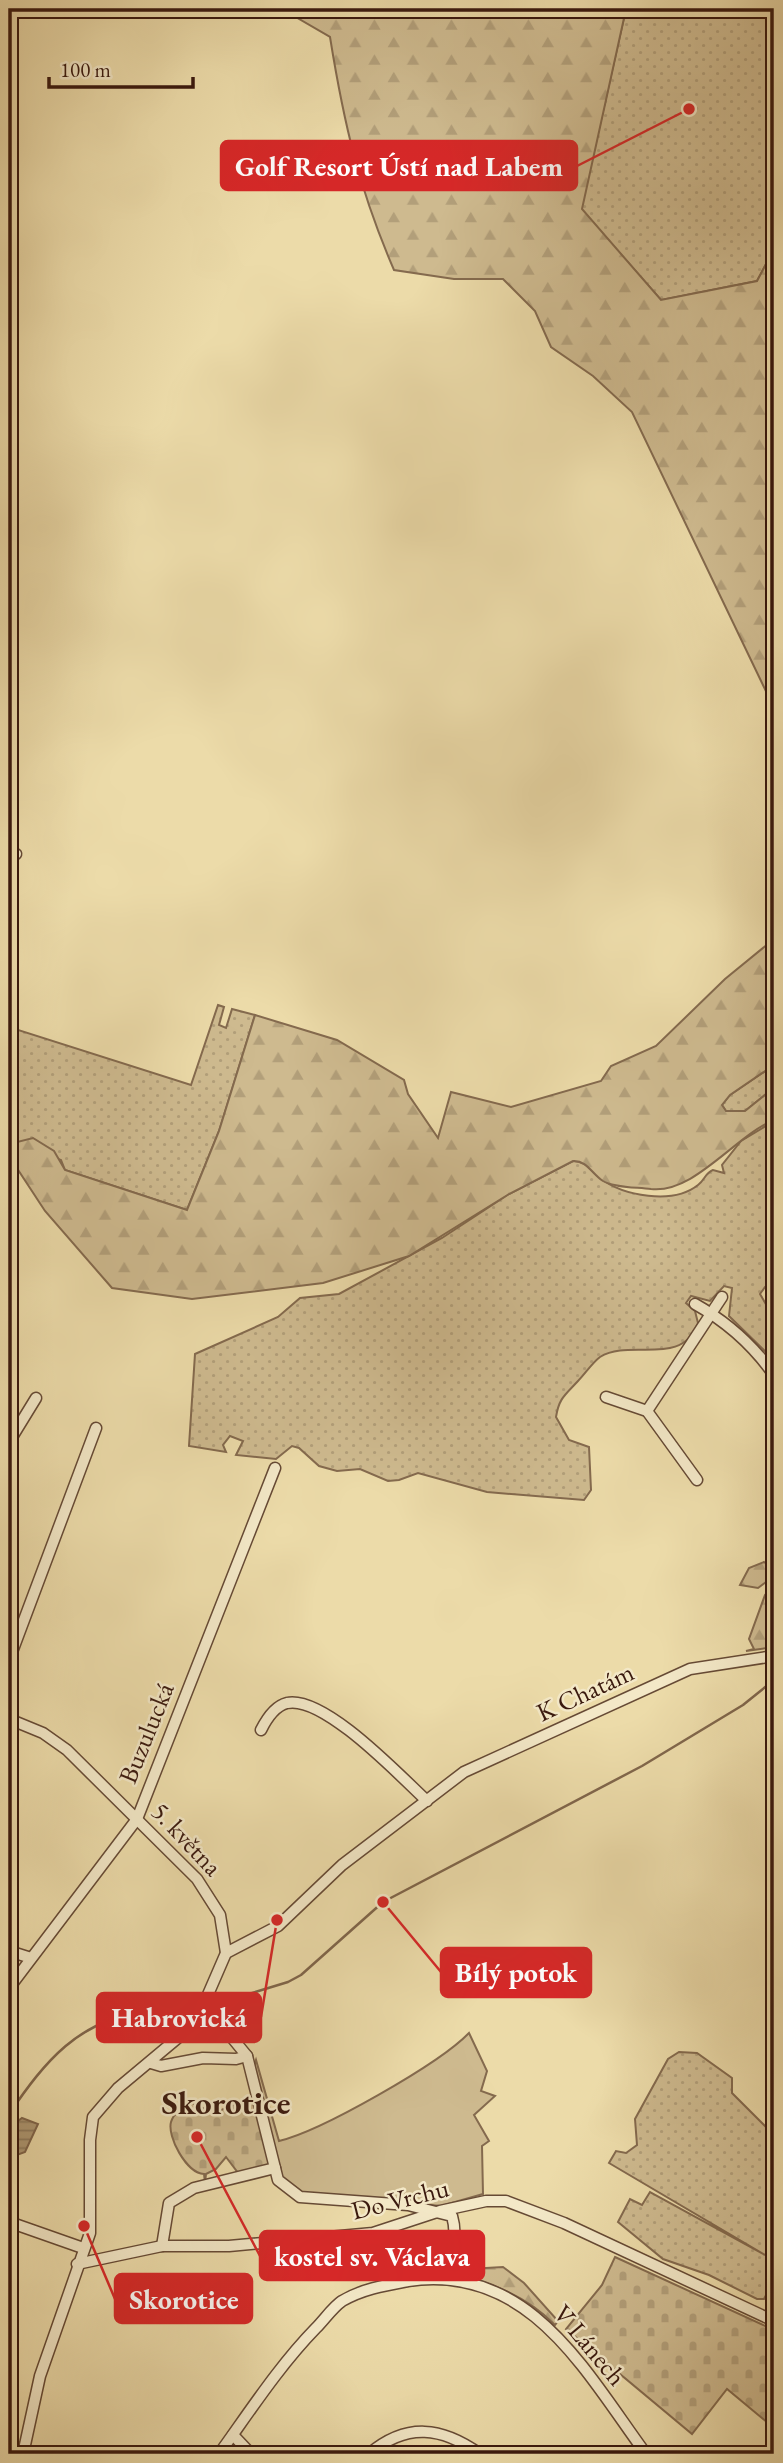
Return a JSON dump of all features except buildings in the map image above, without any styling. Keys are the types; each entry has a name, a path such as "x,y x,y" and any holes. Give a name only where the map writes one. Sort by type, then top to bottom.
{"street":[{"path":"647,1411 722,1297"},
{"path":"695,1304 711,1313 753,1347 774,1375"},
{"path":"606,1397 647,1411 697,1479"},
{"path":"9,1442 36,1398"},
{"path":"9,1660 96,1428"},
{"name":"Buzulucká","path":"9,1988 137,1819 275,1468"},
{"name":"K Chatám","path":"226,1953 278,1926 342,1865 464,1772 690,1669 774,1656"},
{"path":"261,1730 268,1717 285,1703 306,1703 363,1742 427,1801"},
{"name":"5. května","path":"9,1720 43,1734 67,1750 197,1879 220,1915 226,1953"},
{"path":"9,1951 31,1958"},
{"path":"23,2454 40,2376 90,2232 93,2117 118,2088 185,2032 200,2013 226,1953"},
{"path":"200,2013 215,2017 247,2056 278,2180 300,2197 408,2205 440,2211"},
{"path":"150,2063 161,2066 203,2058 236,2059 247,2056"},
{"path":"162,2246 169,2203 194,2188 275,2168"},
{"name":"Do Vrchu","path":"77,2264 162,2246 229,2246 373,2233 440,2211 486,2201 506,2201 564,2224 774,2321"},
{"name":"V Lánech","path":"397,2283 418,2268 439,2260 452,2246 456,2232 452,2216 440,2211"},
{"path":"9,2222 83,2248"},
{"name":"V Lánech","path":"219,2454 289,2356 341,2302 380,2286 434,2277 495,2292 531,2311 569,2349 646,2454"},
{"path":"369,2454 395,2437 417,2432 438,2433 459,2439 480,2454"},
{"path":"233,2435 251,2454"}],"green space":[{"path":"282,9 626,9 582,209 661,300 757,281 774,249 774,708 632,412 593,376 551,347 535,311 503,279 454,279 394,270 371,212 354,156 330,37"},
{"path":"626,9 774,9 774,249 757,281 661,300 581,209"},
{"path":"774,939 774,1065 730,1095 722,1105 726,1111 745,1111 770,1091 774,1093 774,1120 744,1138 699,1174 667,1188 614,1185 603,1181 586,1165 573,1161 509,1194 409,1256 323,1283 192,1299 112,1288 45,1211 9,1156 13,1143 33,1138 54,1151 65,1170 187,1210 219,1131 255,1015 337,1040 404,1080 408,1094 438,1138 451,1092 511,1107 601,1081 611,1066 656,1046 725,979"},
{"path":"218,1005 224,1007 219,1025 226,1028 232,1009 255,1015 219,1131 187,1210 65,1170 61,1160 13,1143 9,1149 9,1027 191,1085"},
{"path":"774,1065 774,1093 770,1091 745,1111 726,1111 722,1105 730,1095"},
{"path":"774,1121 774,1282 760,1294 774,1318 774,1360 729,1316 732,1288 724,1286 710,1301 691,1296 686,1303 695,1311 698,1323 690,1337 680,1345 668,1349 612,1352 600,1357 563,1397 556,1417 569,1440 589,1447 591,1490 584,1500 487,1492 418,1473 388,1481 360,1469 337,1471 319,1466 299,1448 292,1446 276,1459 236,1455 243,1441 230,1436 223,1445 226,1452 189,1446 195,1354 278,1317 300,1298 339,1294 442,1238 509,1194 573,1161 585,1165 600,1178 621,1189 648,1196 675,1195 698,1185 713,1170 724,1173 722,1165 741,1141"},
{"path":"764,1562 774,1569 774,1647 746,1651 754,1649 749,1639 765,1595 771,1588 766,1582 758,1588 740,1585 749,1568"},
{"path":"469,2033 487,2071 481,2091 495,2096 474,2115 489,2141 482,2146 483,2194 441,2206 300,2193 280,2177 254,2066 256,2060 279,2141 350,2111 433,2062"},
{"path":"679,2052 697,2053 732,2078 732,2093 774,2135 774,2280 764,2299 757,2299 709,2275 663,2259 618,2222 630,2199 642,2205 650,2192 765,2255 609,2163 616,2151 626,2153 637,2145 635,2119 668,2059"},
{"path":"255,2096 272,2166 239,2174 226,2157 216,2169 206,2174 205,2183 204,2174 191,2167 179,2153 172,2136 172,2119 192,2103 214,2113"},
{"path":"615,2257 774,2330 774,2428 727,2389 692,2434 566,2329 602,2285"},
{"path":"503,2267 524,2283 558,2321 555,2325 523,2300 500,2288 461,2276 460,2273 433,2271"}],"shaded area":[{"path":"22,2118 38,2124 25,2152 17,2155 9,2151 9,2128"}],"waterway":[{"path":"209,2006 288,1982 301,1975 383,1902 642,1766 743,1705 774,1680"},
{"path":"9,2114 36,2077 65,2046 100,2024 145,2010 199,2009"}],"place":[{"name":"Golf Resort Ústí nad Labem","path":"689,109"},
{"name":"Bílý potok","path":"383,1902"},
{"name":"Habrovická","path":"277,1920"},
{"name":"kostel sv. Václava","path":"197,2137"},
{"name":"Skorotice","path":"84,2226"}],"district":[{"name":"Skorotice","path":"226,2102"}]}
